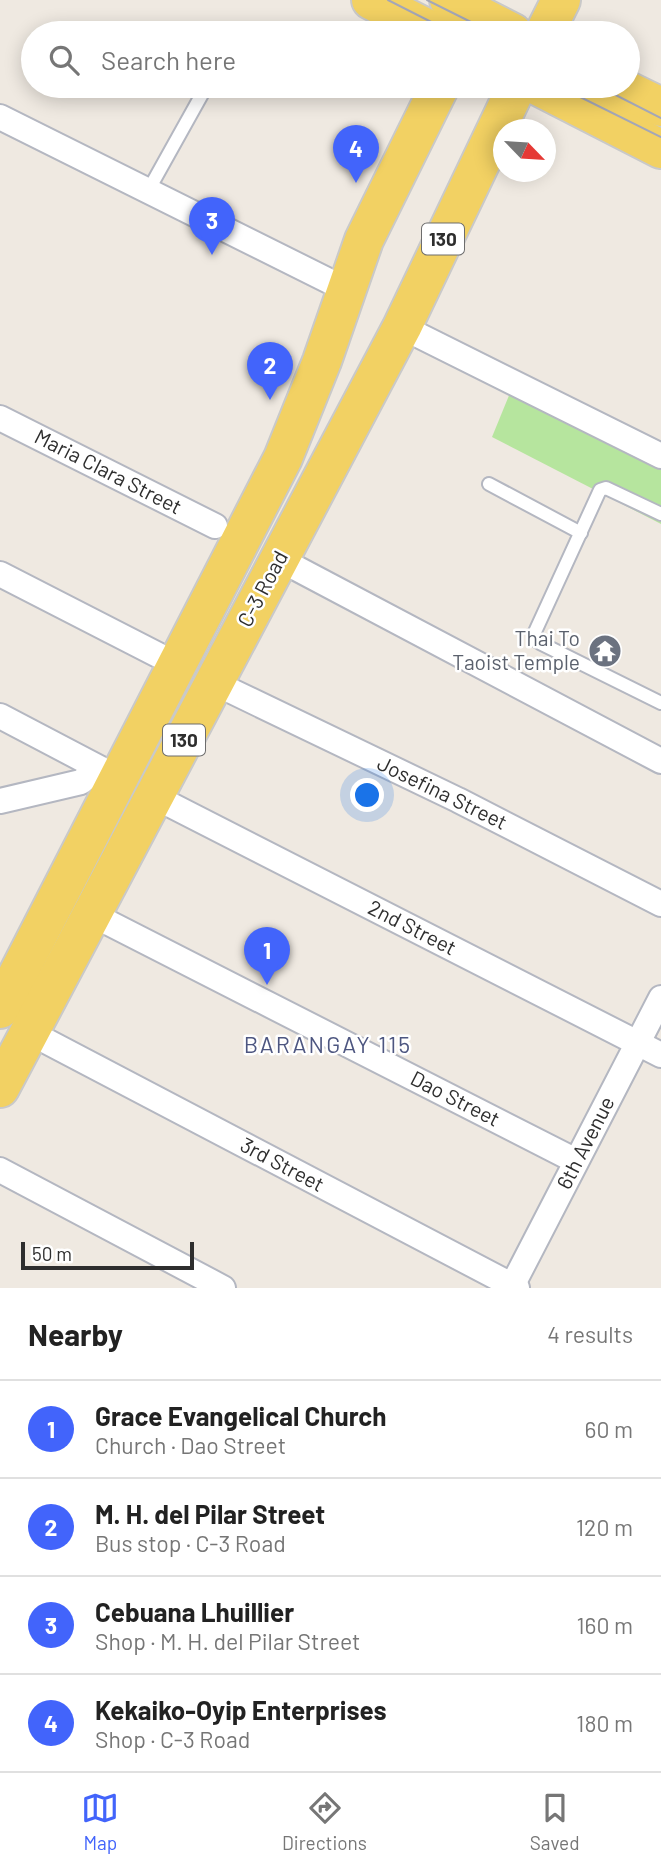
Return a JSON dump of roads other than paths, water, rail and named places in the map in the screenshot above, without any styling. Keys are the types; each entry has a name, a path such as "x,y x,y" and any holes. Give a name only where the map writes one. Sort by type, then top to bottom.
{"main road":[{"path":"371,0 412,21"},
{"path":"449,0 540,20"},
{"path":"640,97 661,107"},
{"name":"C-3 Road","path":"0,1009 284,457 322,361 364,240 434,98"},
{"name":"C-3 Road","path":"0,1088 402,327 511,98"},
{"path":"561,98 661,149"}],"street":[{"path":"0,117 347,290"},
{"path":"402,327 661,456"},
{"name":"Maria Clara Street","path":"0,418 215,526"},
{"path":"296,568 661,761"},
{"path":"0,573 158,655"},
{"name":"Josefina Street","path":"221,686 458,800 661,904"},
{"path":"0,716 97,768 81,782 0,801"},
{"name":"2nd Street","path":"163,802 661,1055"},
{"name":"Dao Street","path":"109,923 576,1161"},
{"name":"6th Avenue","path":"513,1287 661,998"},
{"name":"3rd Street","path":"48,1042 513,1287"},
{"path":"0,1170 223,1288"}],"lane":[{"path":"148,191 200,98"},
{"path":"489,484 580,533"},
{"path":"661,514 606,488 600,490 536,627 535,639 661,704"}],"tram line":[{"path":"388,0 429,21"},
{"path":"427,0 469,21"},
{"path":"582,98 661,137"},
{"path":"622,98 661,118"}],"place":[{"name":"Kekaiko-Oyip Enterprises","path":"356,183"},
{"name":"Cebuana Lhuillier","path":"212,255"},
{"name":"M. H. del Pilar Street","path":"270,400"},
{"name":"Thai To Taoist Temple","path":"605,651"},
{"name":"Grace Evangelical Church","path":"267,985"}],"district":[{"name":"BARANGAY 115","path":"328,1045"}]}
